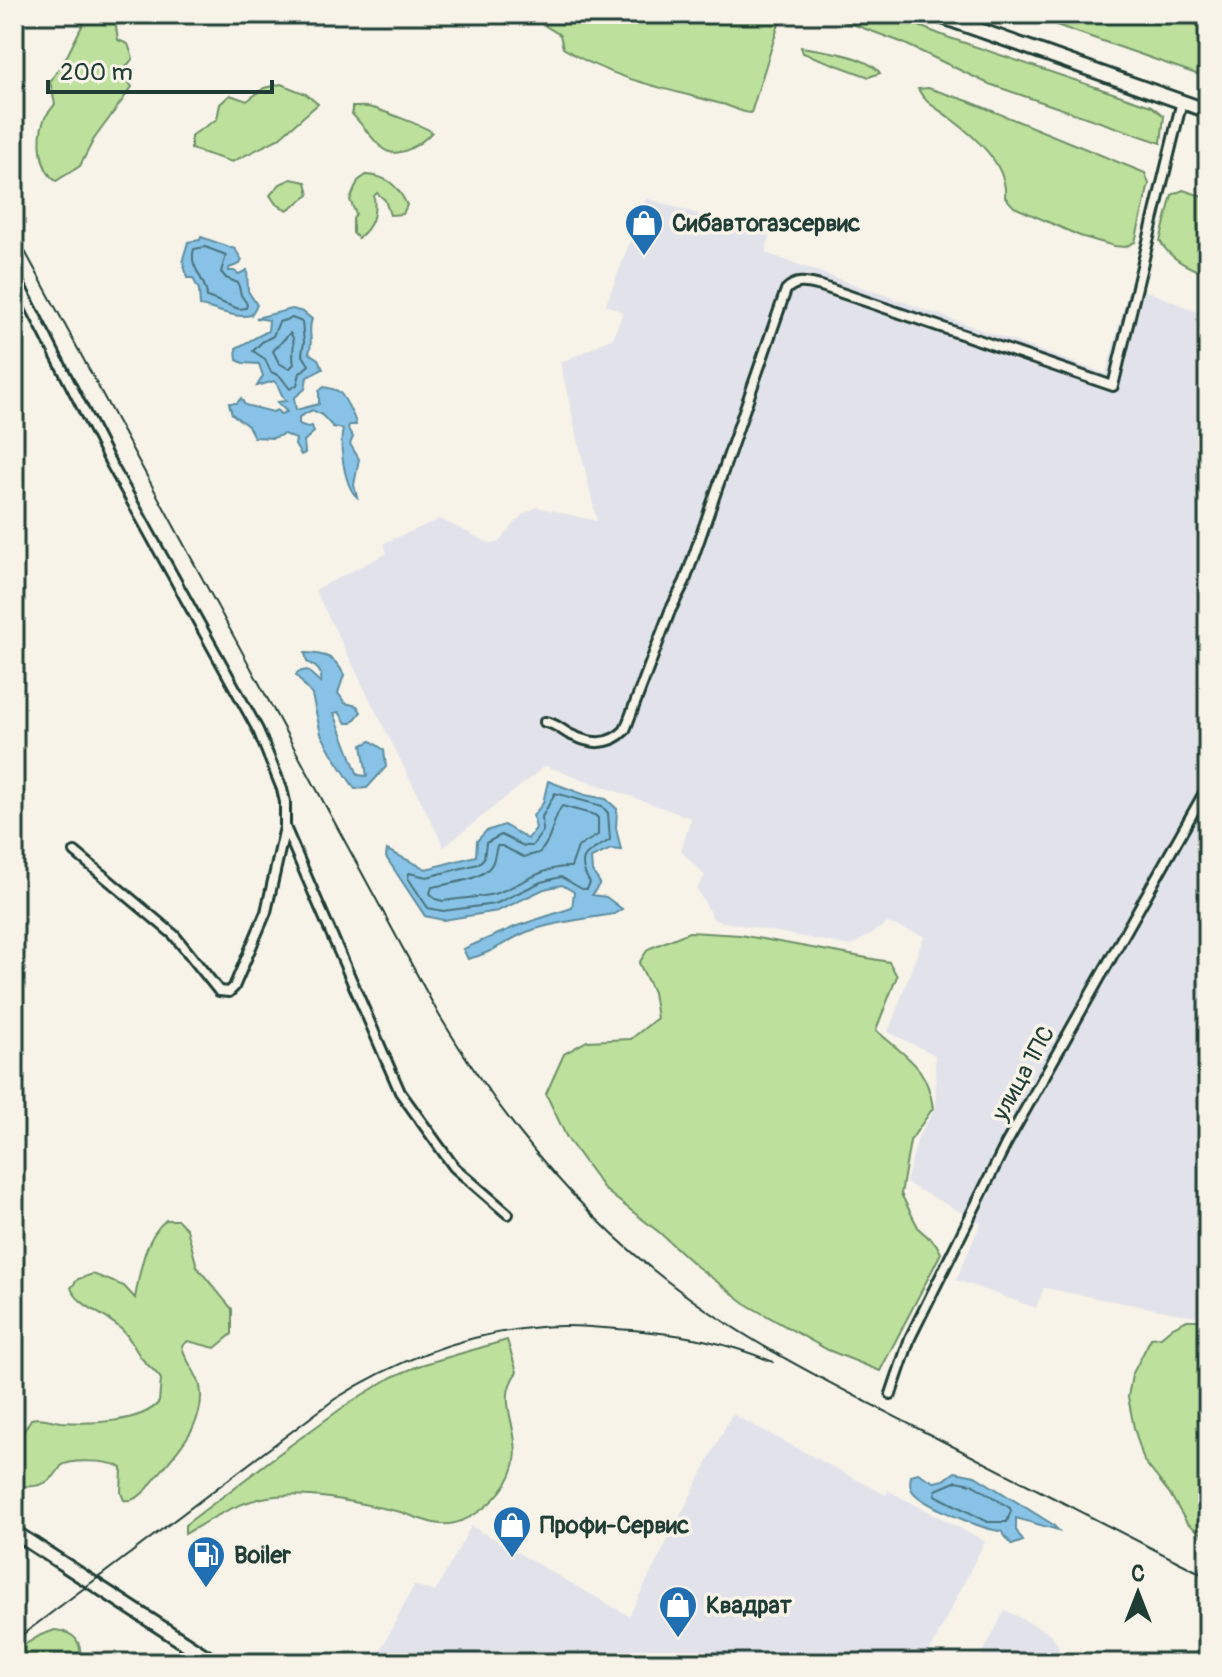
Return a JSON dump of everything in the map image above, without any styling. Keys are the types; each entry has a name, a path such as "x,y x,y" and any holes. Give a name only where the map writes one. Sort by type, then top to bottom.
{"main road":[{"path":"934,14 1208,111"},
{"path":"14,1532 216,1663"}],"street":[{"path":"545,722 554,723 571,735 601,742 610,742 625,730 670,611 685,581 786,290 791,284 799,282 821,286 1113,386 1182,101"},
{"path":"14,274 109,460 269,752 285,802 285,827 266,912 234,987 225,993 219,991 174,935 75,852"},
{"name":"улица 1ПС","path":"891,1394 910,1338 1006,1144 1208,781"},
{"path":"285,827 400,1092 454,1167 508,1214"}],"shaded area":[{"path":"646,198 769,236 766,253 1106,374 1130,284 1208,316 1208,1319 1044,1288 1036,1308 956,1280 981,1223 906,1183 918,1137 936,1108 935,1055 888,1032 924,936 888,923 851,946 714,920 697,889 705,876 681,851 691,818 545,766 444,847 315,590 387,553 384,543 440,519 489,543 498,543 522,515 537,507 597,521 560,363 613,338 623,312 606,305"},
{"path":"732,1414 886,1495 889,1491 985,1541 924,1663 374,1663 414,1585 435,1592 471,1526 629,1616"},
{"path":"1005,1610 1051,1634 1059,1647 1055,1663 978,1663"}],"green space":[{"path":"88,14 114,14 118,40 128,44 133,58 122,72 132,87 94,139 80,166 56,181 46,170 41,145 44,120 55,104 50,82"},
{"path":"488,14 782,14 751,113 600,68 563,48 560,35 539,22"},
{"path":"825,14 889,14 947,37 1151,106 1164,116 1161,143 989,84 901,42"},
{"path":"1025,14 1208,14 1208,78"},
{"path":"801,47 855,58 880,73 869,77 803,53"},
{"path":"281,84 306,94 318,104 278,139 232,162 191,149 191,136 217,119 220,104 230,95 247,101 264,88"},
{"path":"928,88 968,101 1145,173 1149,184 1135,242 1125,247 1114,246 1080,236 1014,207 1005,197 1001,173 988,152 928,102 918,89"},
{"path":"352,107 377,109 432,132 402,152 388,152 352,114"},
{"path":"366,175 391,183 407,205 403,214 390,215 385,200 377,193 374,196 372,220 358,238 353,233 356,214 350,200 358,181"},
{"path":"291,179 306,182 309,195 287,210 276,204 270,195 280,184"},
{"path":"1183,190 1208,198 1208,275 1175,258 1160,241 1172,195"},
{"path":"689,932 740,935 889,962 897,976 876,1030 920,1071 933,1108 910,1141 901,1194 919,1229 941,1253 880,1371 828,1350 749,1306 695,1265 605,1190 567,1138 546,1094 564,1054 587,1041 631,1039 657,1018 653,992 639,963 648,949"},
{"path":"166,1220 178,1220 187,1229 197,1267 232,1309 232,1334 215,1348 188,1341 182,1346 200,1386 201,1401 193,1428 148,1488 131,1500 124,1500 121,1493 122,1468 101,1462 66,1464 40,1485 14,1483 14,1448 31,1419 73,1423 114,1421 140,1414 159,1402 159,1376 119,1327 81,1301 71,1288 78,1279 93,1274 124,1286 135,1298 148,1246"},
{"path":"1187,1320 1208,1320 1208,1538 1187,1523 1170,1494 1144,1461 1128,1397 1132,1375 1151,1338 1161,1337"},
{"path":"507,1340 517,1372 508,1400 515,1458 511,1475 500,1492 471,1517 443,1524 336,1499 290,1495 239,1505 185,1534 185,1525 349,1403 392,1377 421,1365"},
{"path":"55,1630 76,1639 80,1663 14,1663 14,1651"}],"water":[{"path":"201,237 235,249 242,260 229,271 239,274 247,270 248,291 257,305 251,315 232,315 200,306 199,290 193,278 187,278 183,259 188,242 200,240"},
{"path":"292,309 312,319 309,353 318,359 323,369 307,377 305,389 294,398 296,410 319,404 319,391 324,387 338,391 343,397 356,425 349,425 348,429 353,437 350,444 359,459 354,485 357,497 349,484 344,465 343,429 333,427 321,414 312,410 299,417 299,424 312,426 314,432 304,441 305,453 301,455 295,445 296,439 284,434 273,438 254,437 248,426 232,414 229,403 237,403 241,398 245,405 273,412 277,410 280,414 287,412 277,402 286,401 276,383 257,386 263,376 259,364 237,360 236,348 268,331 269,320 256,318"},
{"path":"305,653 324,655 337,664 344,675 338,693 345,703 357,706 361,712 352,723 346,723 339,712 334,713 358,775 367,776 362,745 371,741 384,750 386,767 367,788 355,789 321,734 312,695 296,675 307,670 321,683 320,672 307,662"},
{"path":"548,781 585,795 606,799 617,809 616,828 621,850 611,849 591,858 592,871 600,883 592,895 606,897 622,909 614,914 530,931 468,959 463,949 517,926 572,908 574,892 562,885 544,889 498,911 443,920 425,916 386,857 387,850 426,869 476,856 477,841 486,831 504,825 528,839 536,828 533,816 543,803"},
{"path":"955,1472 975,1476 1058,1530 1016,1518 1016,1530 1023,1541 1012,1545 1001,1531 942,1510 920,1498 911,1489 911,1475 918,1473 934,1482 944,1480"}],"railway":[{"path":"14,231 439,1015 509,1119 562,1183 620,1242 652,1269 747,1336 848,1393 1208,1577"},
{"path":"14,1641 335,1399 383,1372 433,1351 513,1330 575,1326 687,1337 720,1344 773,1362"}],"place":[{"name":"Сибавтогазсервис","path":"644,257"},
{"name":"Профи-Сервис","path":"512,1559"},
{"name":"Boiler","path":"206,1589"},
{"name":"Квадрат","path":"678,1639"}]}
